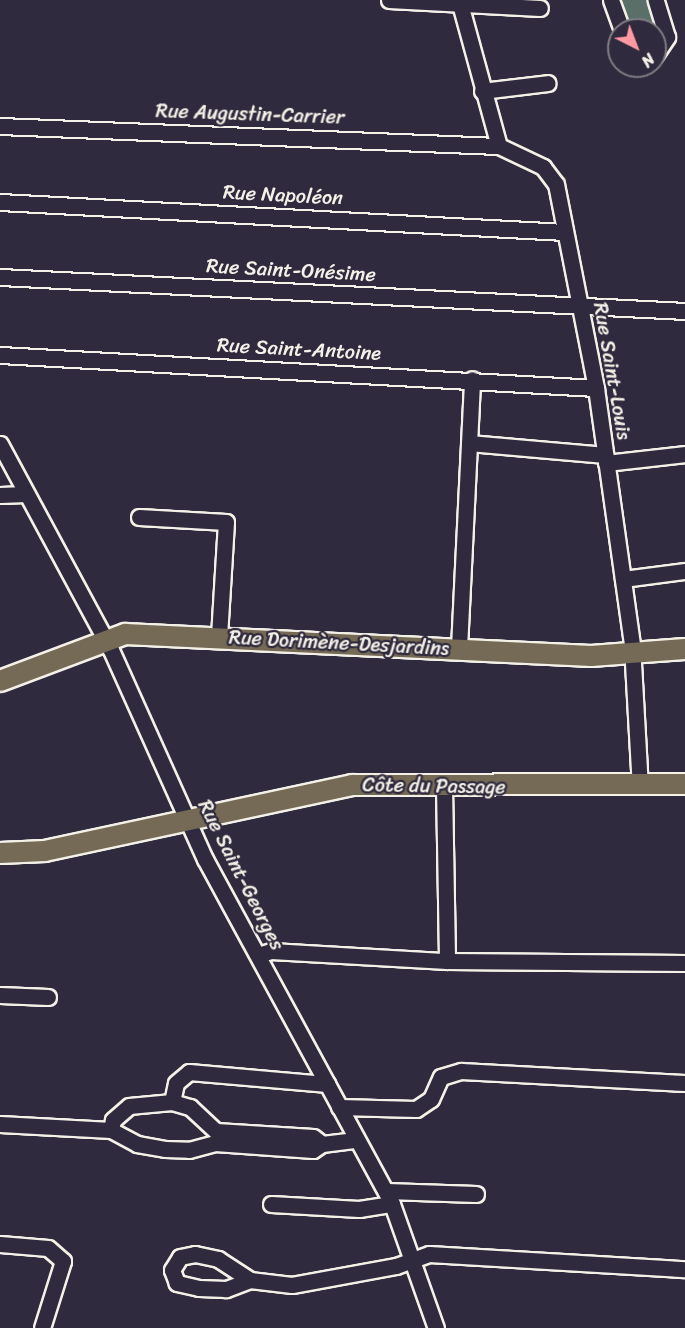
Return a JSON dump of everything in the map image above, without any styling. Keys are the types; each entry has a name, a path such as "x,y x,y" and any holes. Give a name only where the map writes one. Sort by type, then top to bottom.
{"main road":[{"name":"Rue Dorimène-Desjardins","path":"0,681 125,634 633,655 685,649"},
{"name":"Côte du Passage","path":"77,842 188,823 343,786 685,784"},
{"path":"0,844 77,842"},
{"path":"0,853 32,853 77,842"}],"street":[{"path":"389,0 540,8"},
{"path":"611,0 618,18"},
{"path":"656,0 661,18"},
{"path":"459,2 499,146"},
{"path":"482,91 548,83"},
{"name":"Rue Augustin-Carrier","path":"0,126 499,146"},
{"name":"Rue Saint-Louis","path":"499,146 543,167 556,184 596,388 623,579 633,655 640,786"},
{"name":"Rue Napoléon","path":"0,202 564,232"},
{"name":"Rue Saint-Onésime","path":"0,277 685,311"},
{"name":"Rue Saint-Antoine","path":"0,355 472,379 596,388"},
{"path":"459,648 472,379"},
{"path":"469,443 606,459 685,454"},
{"name":"Rue Saint-Georges","path":"0,444 105,640 188,823 356,1140 389,1197 414,1258 436,1328"},
{"path":"0,495 26,494"},
{"path":"139,516 226,522 219,637"},
{"path":"623,579 685,570"},
{"path":"444,786 447,960"},
{"path":"258,955 271,951 447,960 685,963"},
{"path":"0,995 48,997"},
{"path":"339,1107 416,1109 431,1100 441,1077 455,1071 685,1083"},
{"path":"172,1101 176,1083 189,1072 327,1083"},
{"path":"111,1130 113,1120 129,1106 172,1101 190,1107 215,1137"},
{"path":"0,1124 111,1130 151,1148 189,1150 215,1137 313,1137 322,1144 356,1140"},
{"path":"271,1204 359,1209 389,1197 476,1194"},
{"path":"0,1244 48,1248 63,1261 42,1328"},
{"path":"250,1280 292,1285 396,1266 429,1254 685,1269"}],"green space":[{"path":"620,0 649,0 654,18 627,18"}]}
